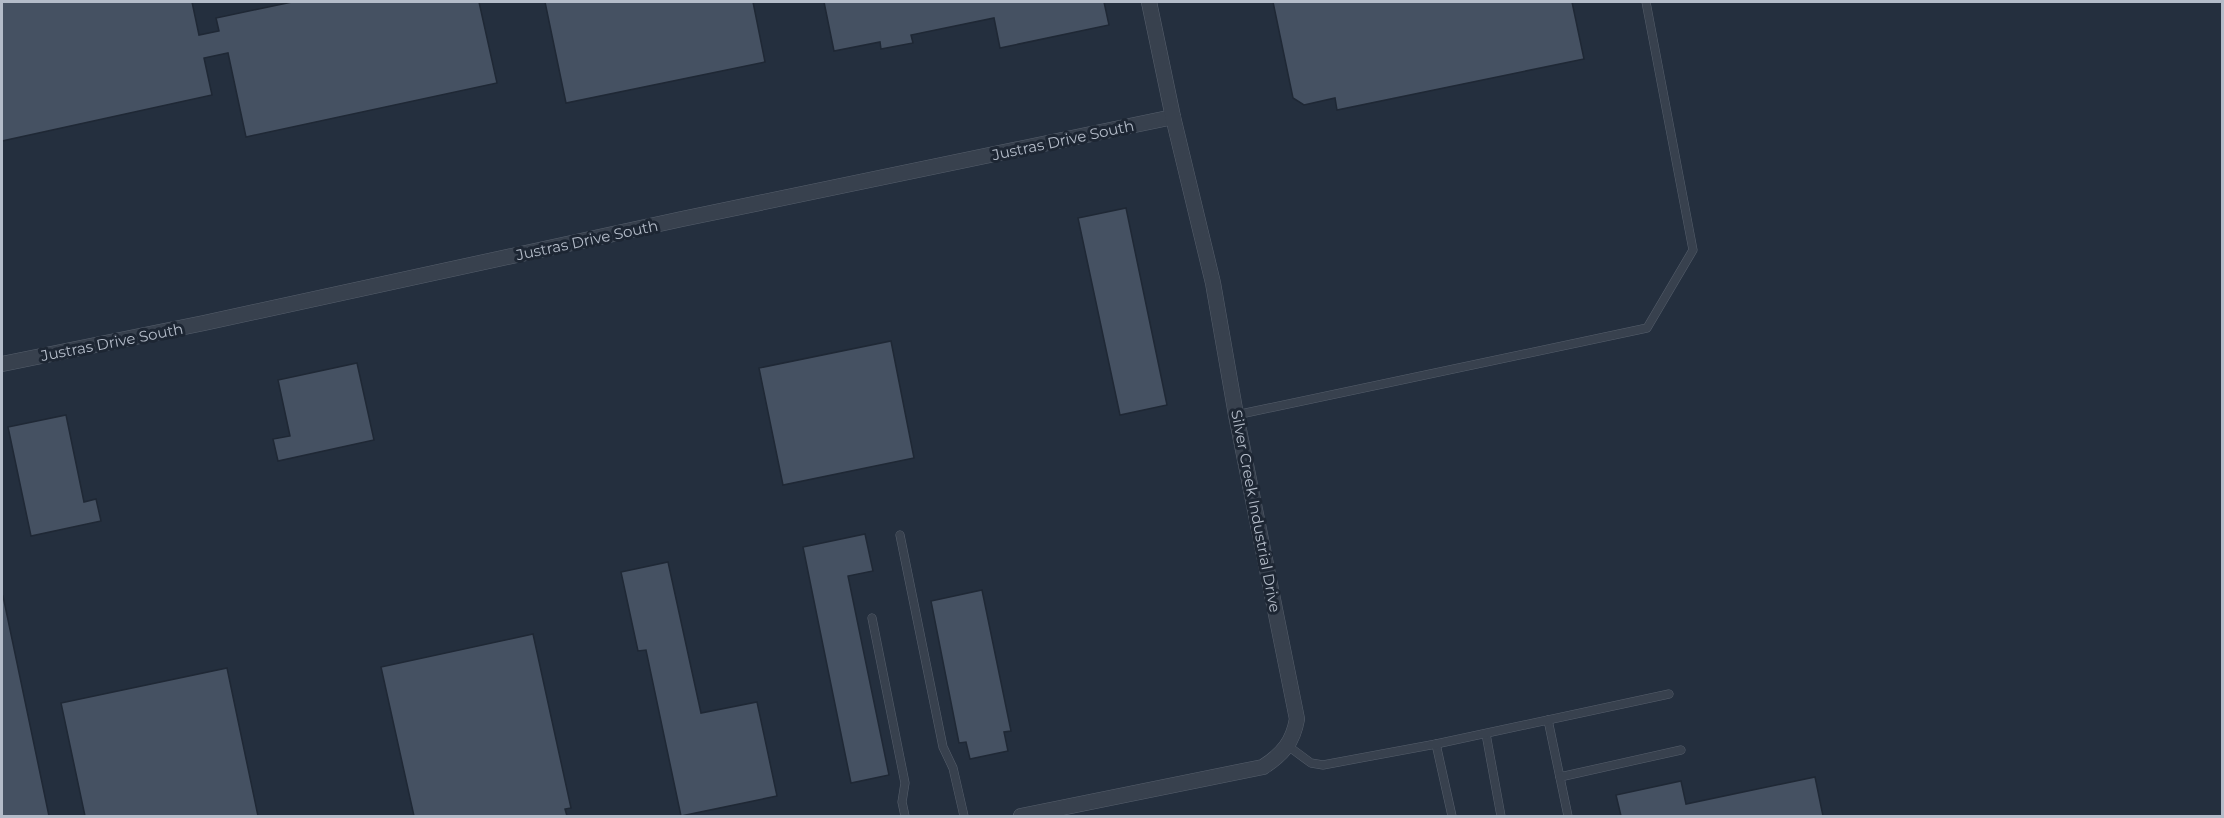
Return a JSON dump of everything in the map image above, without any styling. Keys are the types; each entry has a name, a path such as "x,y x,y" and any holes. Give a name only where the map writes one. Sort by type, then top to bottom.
{"street":[{"name":"Silver Creek Industrial Drive","path":"1149,2 1173,117 1213,283 1236,415 1294,702 1297,719 1288,746"},
{"name":"Justras Drive South","path":"2,364 1173,117"},
{"path":"1021,816 1263,767 1278,757 1288,746"}],"lane":[{"path":"1236,415 1647,328 1693,250 1646,2"},
{"path":"900,535 943,747 953,768 964,816"},
{"path":"872,618 905,783 902,802 905,816"},
{"path":"1288,746 1311,763 1323,765 1486,734 1669,694"},
{"path":"1548,720 1568,816"},
{"path":"1486,734 1501,816"},
{"path":"1436,744 1452,816"},
{"path":"1560,777 1681,750"}],"building":[{"path":"2,2 192,2 199,35 219,31 216,18 292,2 479,2 497,83 246,137 228,53 204,58 212,95 2,141"},
{"path":"545,2 753,2 765,62 566,103"},
{"path":"824,2 1104,2 1109,25 1000,48 994,18 911,35 913,43 881,49 880,42 834,51"},
{"path":"1273,2 1572,2 1584,59 1337,110 1335,98 1304,105 1293,98"},
{"path":"1126,208 1167,405 1120,415 1078,218"},
{"path":"891,341 914,458 783,485 759,368"},
{"path":"357,363 374,440 278,461 273,439 290,436 278,380"},
{"path":"66,415 84,502 96,499 101,521 31,536 8,427"},
{"path":"865,534 873,571 848,576 889,775 851,783 803,547"},
{"path":"668,562 701,713 757,702 777,796 681,816 646,650 638,651 621,572"},
{"path":"982,590 1011,731 1004,732 1008,751 970,759 966,742 959,743 931,601"},
{"path":"3,596 49,816 2,816"},
{"path":"533,634 571,808 565,809 567,816 414,816 381,667"},
{"path":"227,668 258,816 85,816 61,703"},
{"path":"1815,777 1823,816 1621,816 1616,795 1681,781 1686,804"}]}
